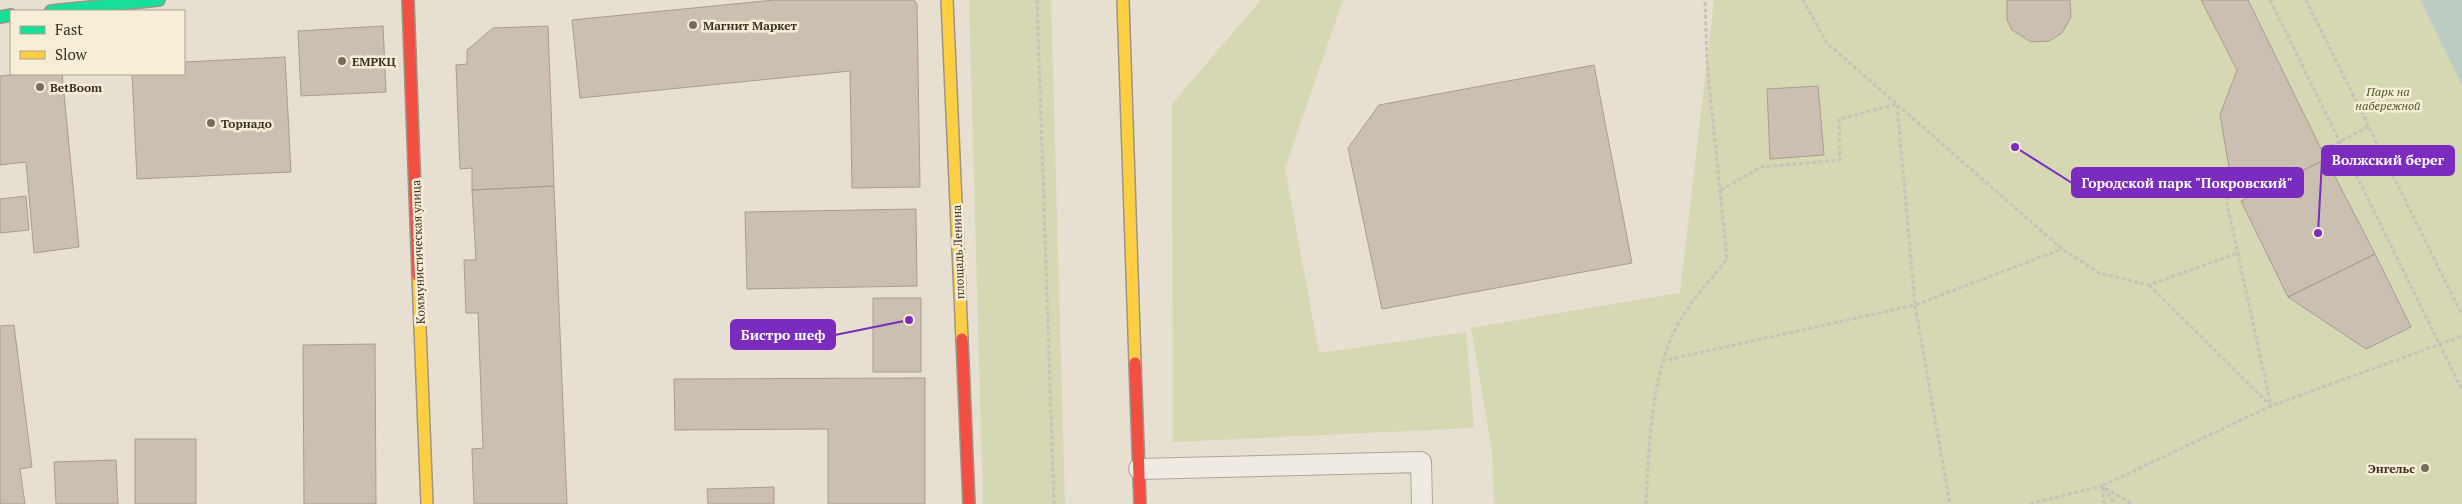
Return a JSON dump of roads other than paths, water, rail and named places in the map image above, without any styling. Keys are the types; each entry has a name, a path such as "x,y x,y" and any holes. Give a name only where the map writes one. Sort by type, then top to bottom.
{"street":[{"path":"62,10 159,0"},
{"name":"Коммунистическая улица","path":"408,0 428,504"},
{"name":"площадь Ленина","path":"947,0 969,504"},
{"path":"1123,0 1140,504"}],"lane":[{"path":"1139,469 1421,462 1422,504"}],"place":[{"name":"Магнит Маркет","path":"693,25"},
{"name":"ЕМРКЦ","path":"342,61"},
{"name":"BetBoom","path":"40,87"},
{"name":"Торнадо","path":"211,123"},
{"name":"Городской парк \"Покровский\"","path":"2015,147"},
{"name":"Волжский берег","path":"2318,233"},
{"name":"Бистро шеф","path":"909,320"},
{"name":"Энгельс","path":"2425,468"}],"park label":[{"name":"Парк на набережной","path":"2388,98"}]}
